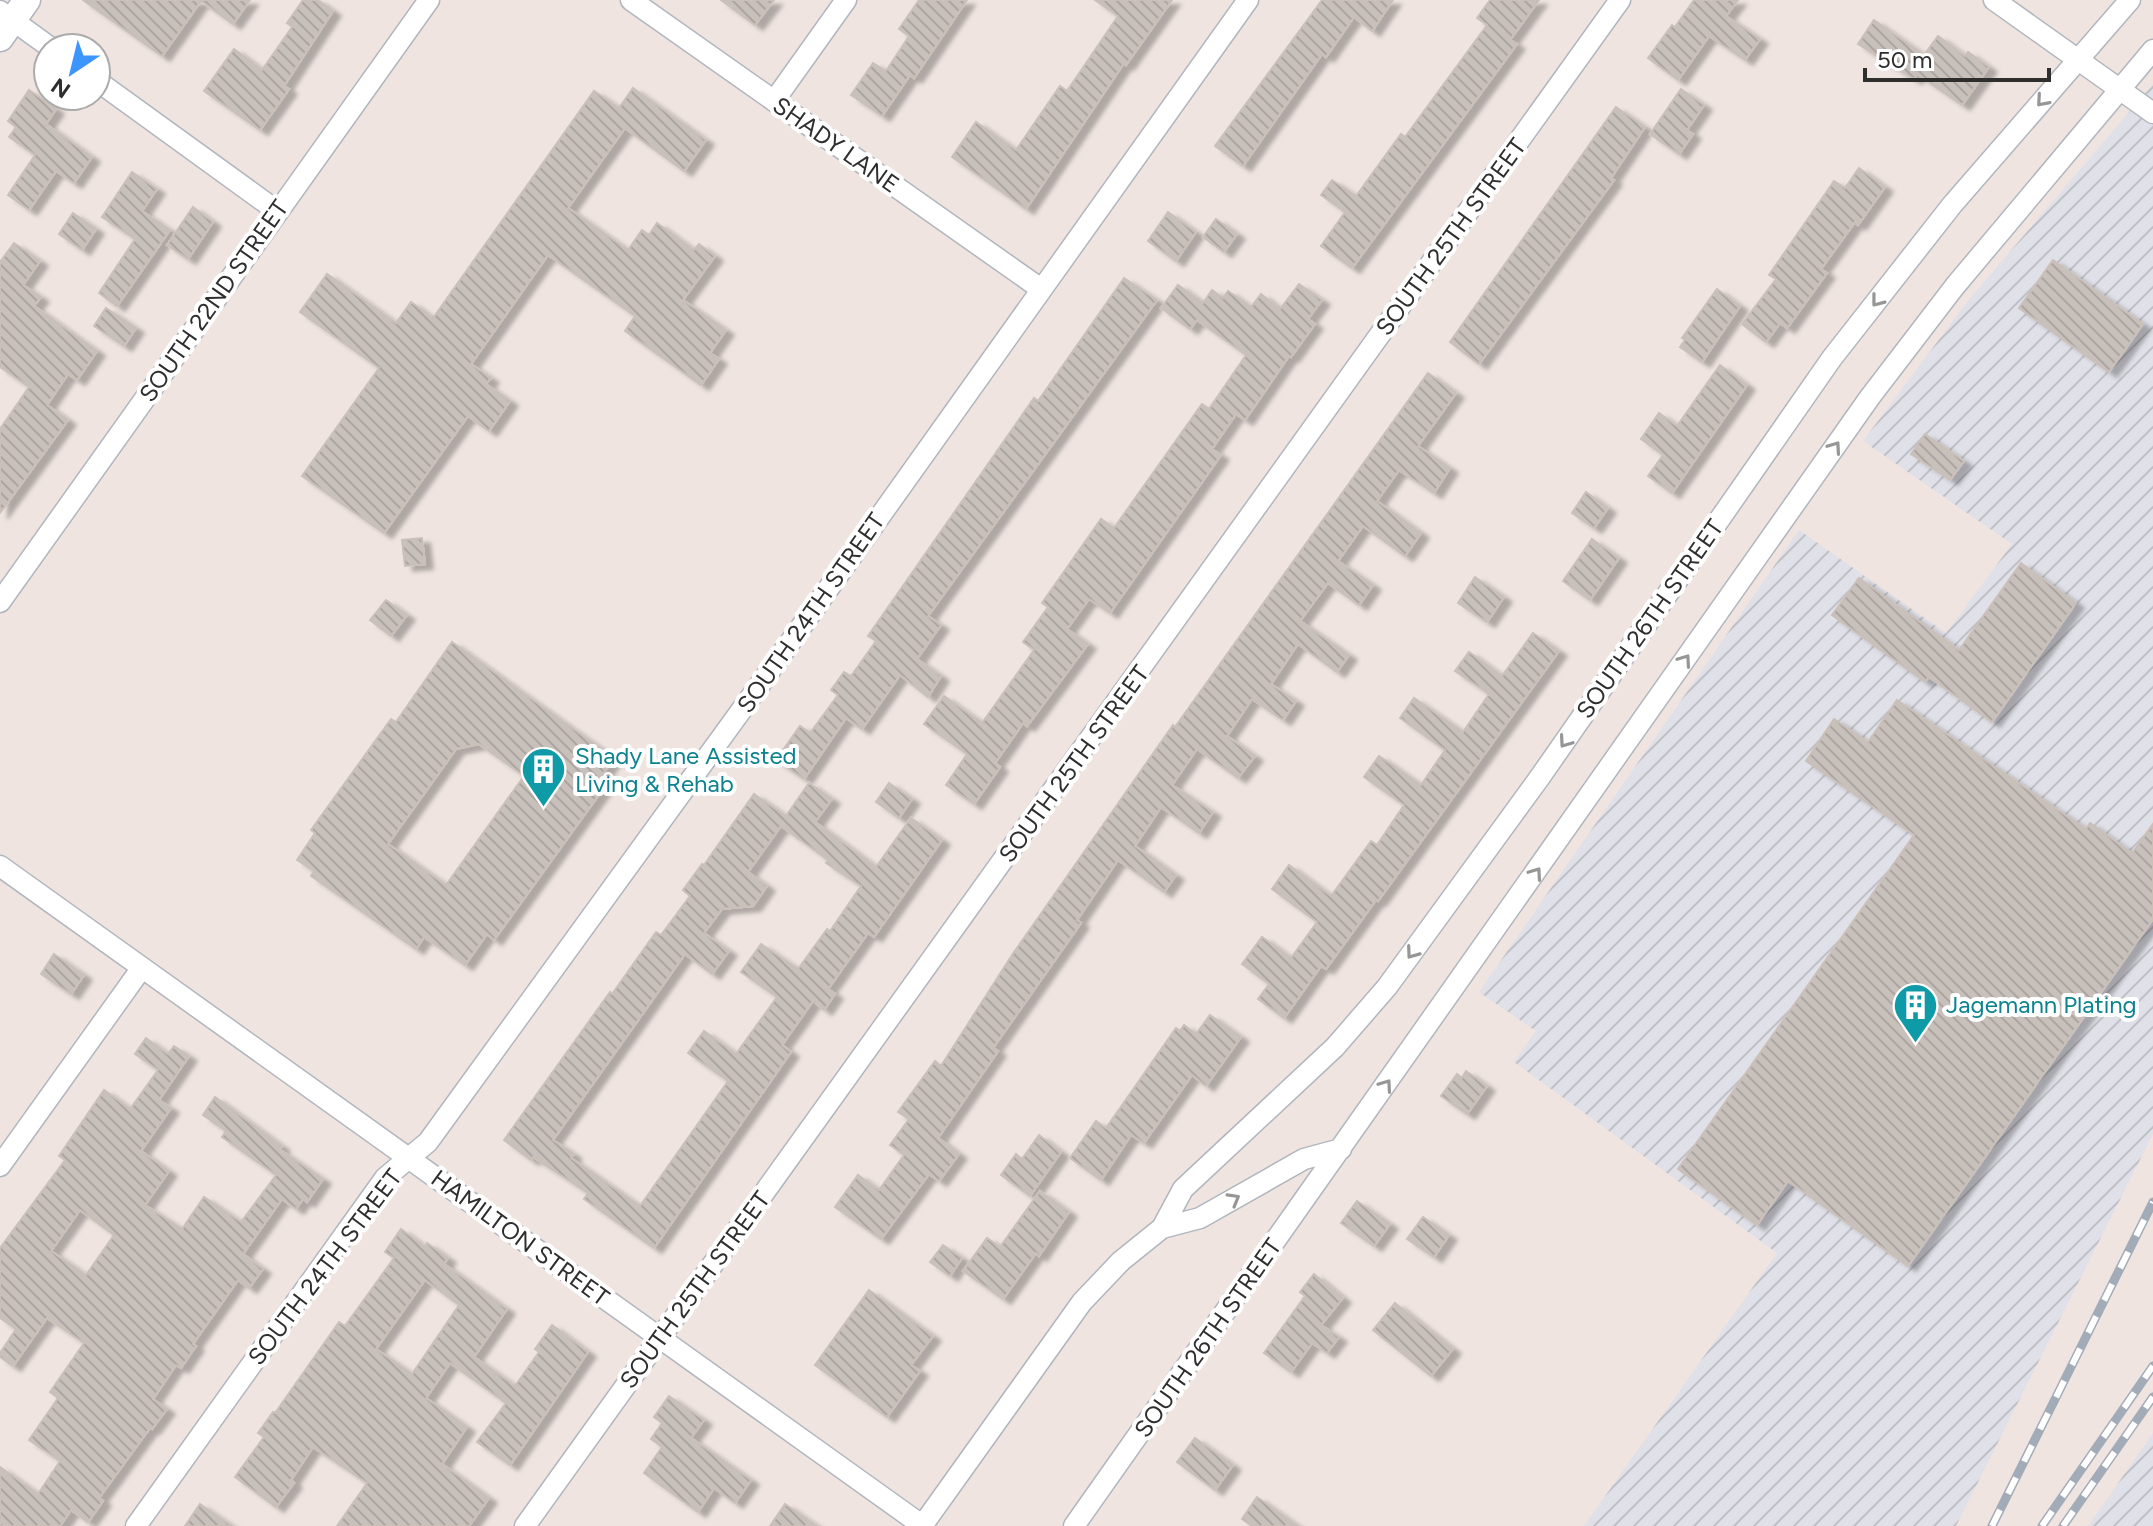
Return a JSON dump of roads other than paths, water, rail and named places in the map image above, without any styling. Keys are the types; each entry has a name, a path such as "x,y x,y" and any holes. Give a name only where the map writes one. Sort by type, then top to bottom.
{"street":[{"name":"SOUTH 22ND STREET","path":"0,602 429,0"},
{"name":"SHADY LANE","path":"631,0 1041,289"},
{"path":"774,101 846,0"},
{"name":"SOUTH 24TH STREET","path":"136,1526 385,1178 428,1142 764,679 1248,0"},
{"name":"SOUTH 25TH STREET","path":"525,1526 1620,0"},
{"path":"1994,0 2153,113"},
{"name":"SOUTH 26TH STREET","path":"922,1526 1082,1302 1121,1261 1162,1228 1183,1189 1335,1047 1387,987 1540,777 1832,358 1952,205 2130,0"},
{"path":"10,17 32,34"},
{"name":"SOUTH 26TH STREET","path":"1074,1526 1870,397 1955,286 2153,50"},
{"path":"112,92 277,211"},
{"name":"HAMILTON STREET","path":"0,866 922,1526"},
{"path":"0,1166 141,969"},
{"name":"SOUTH 26TH STREET","path":"1162,1228 1200,1218 1304,1159 1341,1149"}],"railway":[{"path":"1992,1526 2153,1202"},
{"path":"2042,1526 2153,1366"},
{"path":"2063,1526 2153,1397"}],"place":[{"name":"Shady Lane Assisted Living & Rehab","path":"544,809"},
{"name":"Jagemann Plating","path":"1915,1044"}]}
